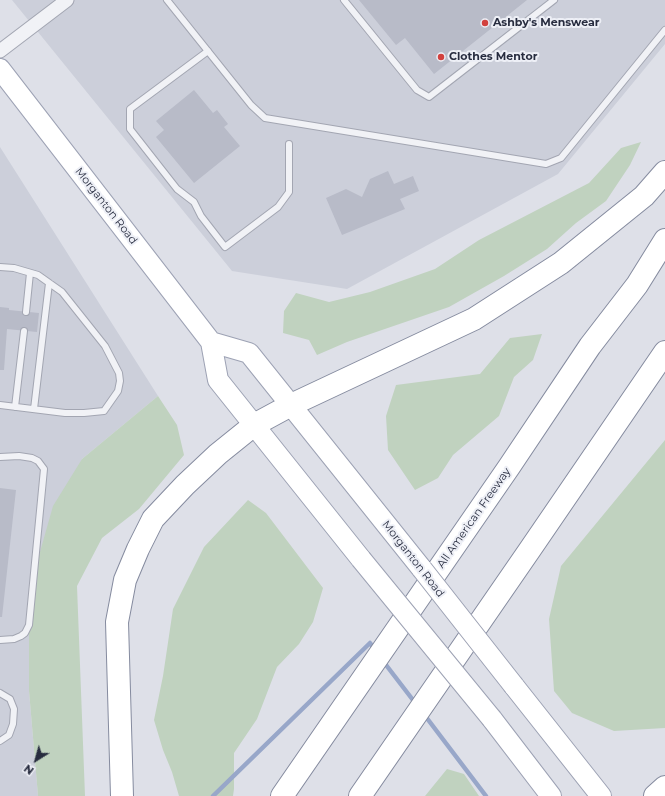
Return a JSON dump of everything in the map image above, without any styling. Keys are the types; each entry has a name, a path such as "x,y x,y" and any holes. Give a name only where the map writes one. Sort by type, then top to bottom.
{"highway":[{"path":"122,796 117,622 125,580 153,519 218,454 254,425 291,405 474,319 561,263 644,196 665,172"},
{"name":"All American Freeway","path":"282,796 509,467 590,346 638,285 665,240"},
{"path":"360,796 536,542 665,352"},
{"path":"655,796 665,786"}],"main road":[{"name":"Morganton Road","path":"0,69 211,342 218,380 361,559 492,719 551,796"},
{"name":"Morganton Road","path":"211,342 249,353 396,536 601,796"}],"street":[{"path":"0,51 66,0"}],"lane":[{"path":"167,0 251,105 265,118 546,164 561,158 665,30"},
{"path":"344,0 416,90 429,97 554,0"},
{"path":"208,51 130,109 130,129 177,189 194,202 201,216 225,247 278,207 289,192 289,144"},
{"path":"0,267 14,268 38,275 62,292 105,346 119,373 120,381 118,391 104,410 84,413 65,413 0,405"},
{"path":"26,312 30,273"},
{"path":"34,409 49,283"},
{"path":"15,407 24,331"},
{"path":"0,457 19,456 32,458 38,461 44,469 29,625 25,633 21,636 14,639 0,640"},
{"path":"0,693 10,699 14,709 13,724 9,735 0,741"}],"shaded area":[{"path":"12,0 665,0 665,44 558,174 347,289 232,271"},
{"path":"0,147 158,396 82,459 29,691 38,796 0,796"}],"green space":[{"path":"641,142 630,165 606,201 576,223 547,249 504,276 449,307 347,342 317,355 309,340 283,333 284,311 296,293 329,302 370,292 435,269 479,240 589,183 621,148"},
{"path":"542,334 533,360 514,377 499,416 453,455 438,478 415,490 388,450 386,416 396,385 480,374 510,338"},
{"path":"158,396 177,425 184,455 139,509 102,538 77,586 85,796 38,796 29,691 29,608 36,566 53,506 82,459"},
{"path":"665,440 665,728 614,731 572,713 554,691 549,619 561,566"},
{"path":"248,500 266,513 323,588 313,622 299,644 277,667 257,719 234,753 233,796 179,796 154,720 163,676 173,609 204,547"},
{"path":"447,769 464,774 479,796 425,796"}],"building":[{"path":"359,0 527,0 434,74 405,38 396,45"},
{"path":"194,90 213,113 217,110 228,124 224,127 240,146 194,183 156,137 164,130 156,121"},
{"path":"388,171 394,184 413,176 419,191 400,199 405,209 342,235 326,198 346,189 362,197 370,179"},
{"path":"0,307 9,308 9,310 39,313 37,332 7,329 4,370 0,370"},
{"path":"0,488 16,490 2,617 0,617"}],"waterway":[{"path":"213,796 370,643 375,650"},
{"path":"383,661 416,704"},
{"path":"423,713 486,796"}],"place":[{"name":"Ashby's Menswear","path":"485,23"},
{"name":"Clothes Mentor","path":"441,57"}]}
